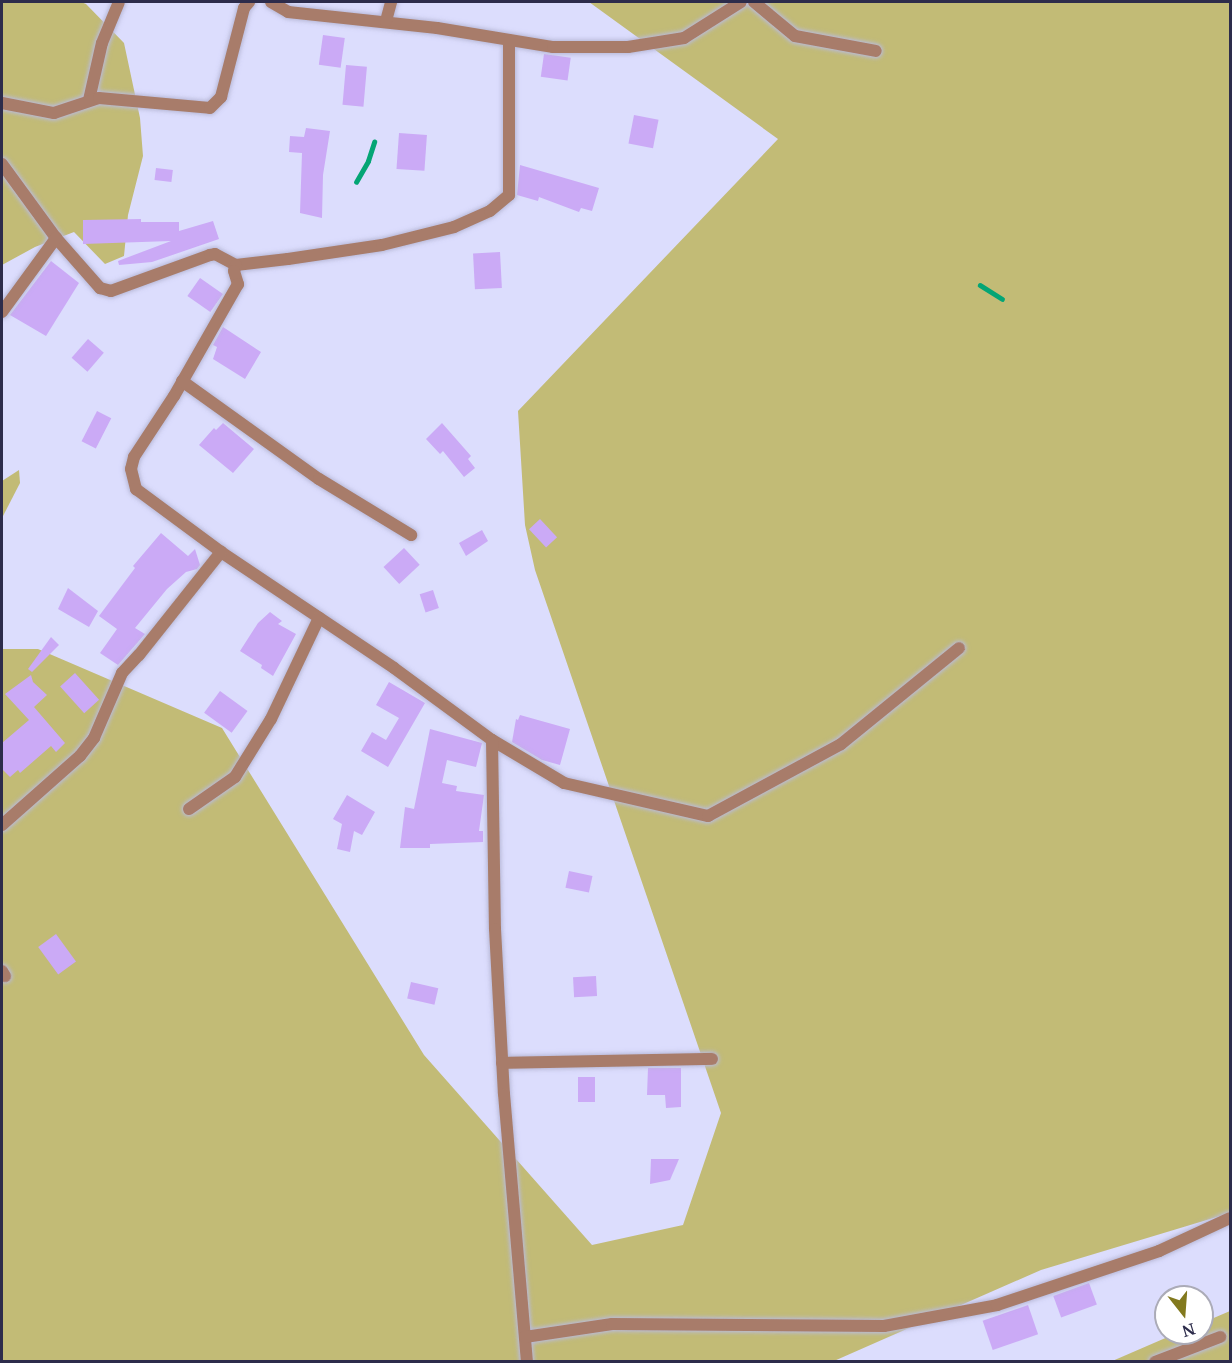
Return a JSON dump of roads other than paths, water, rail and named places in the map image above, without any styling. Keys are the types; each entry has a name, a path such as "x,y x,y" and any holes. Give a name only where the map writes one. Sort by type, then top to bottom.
{"street":[{"path":"89,100 102,43 119,2"},
{"path":"2,103 54,113 99,98 210,108 221,97 244,8 249,2"},
{"path":"271,2 288,12 386,21 553,47 628,47 684,38 741,2"},
{"path":"386,21 391,2"},
{"path":"754,2 795,36 876,51"},
{"path":"2,164 56,238 100,288 111,291 215,254 236,265 382,244 454,227 490,211 510,195 509,40"},
{"path":"2,312 56,238"},
{"path":"236,265 234,271 238,284 182,381 134,457 132,479 143,496 221,552 394,668 492,740 564,783 708,816 841,744 959,648"},
{"path":"182,381 320,479 411,535"},
{"path":"2,825 80,756 94,738 122,673 221,552"},
{"path":"189,809 235,777 271,719 319,618"},
{"path":"492,740 495,929 502,1063 527,1362"},
{"path":"502,1063 712,1059"},
{"path":"525,1337 612,1324 884,1326 997,1305 1159,1251 1230,1218"},
{"path":"1155,1362 1220,1337"}],"waterway":[{"path":"356,182 368,161 374,142"},
{"path":"980,285 1002,299"}]}
